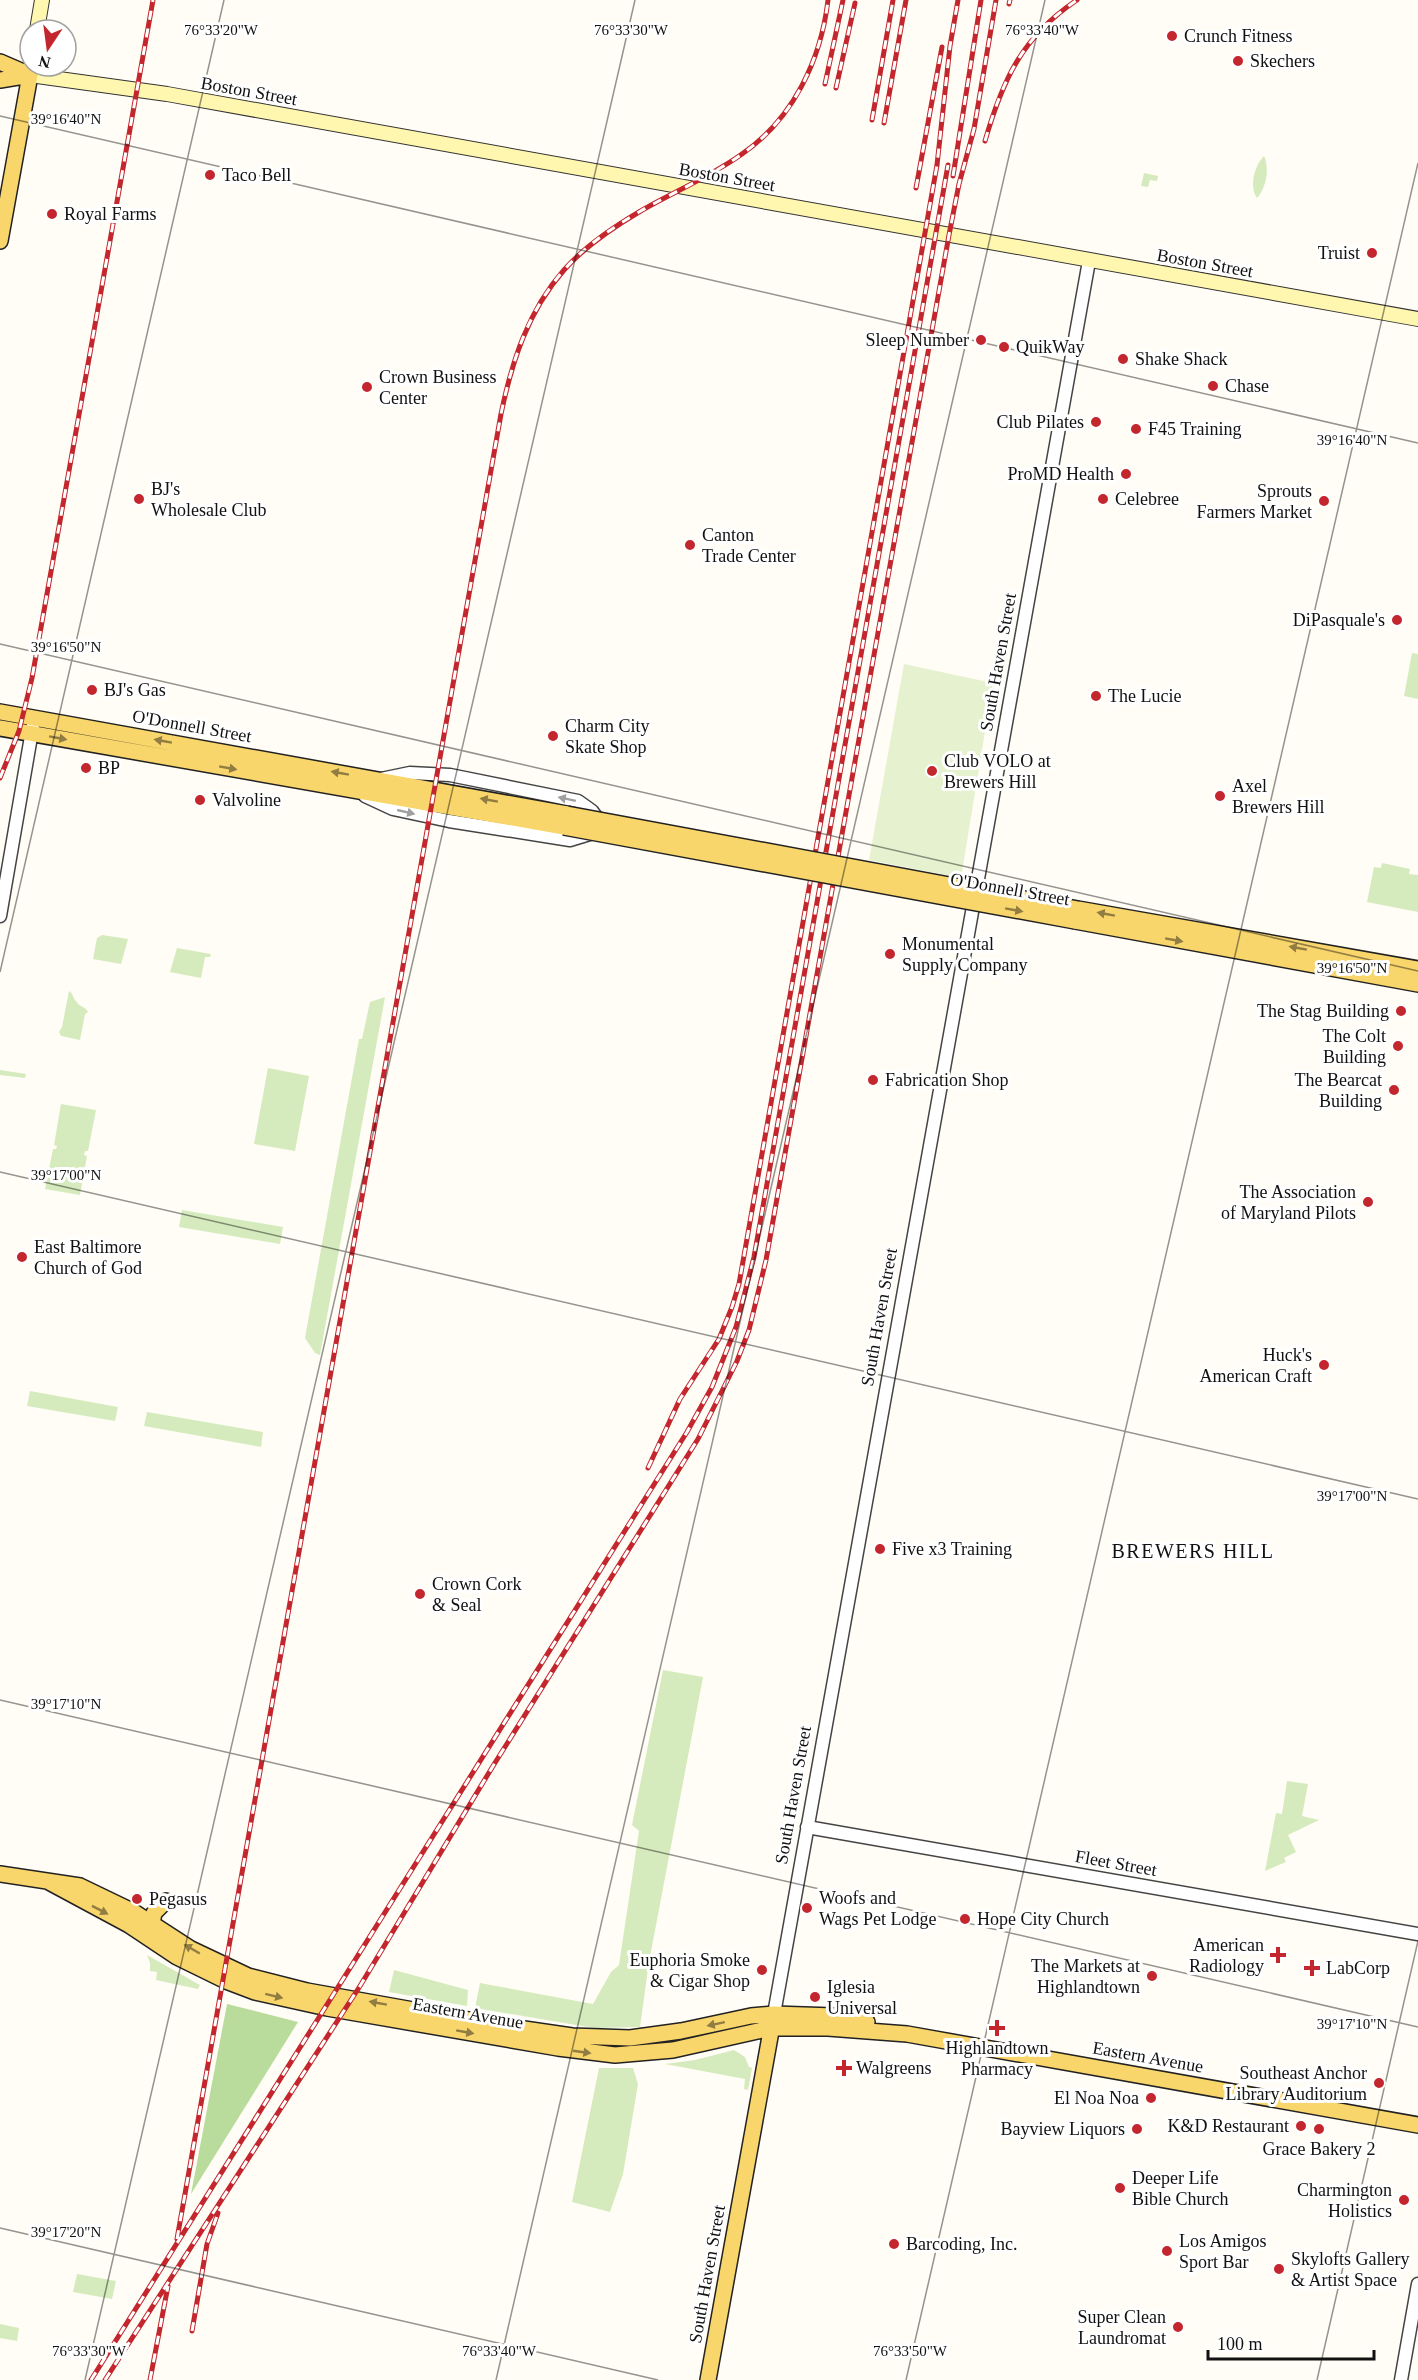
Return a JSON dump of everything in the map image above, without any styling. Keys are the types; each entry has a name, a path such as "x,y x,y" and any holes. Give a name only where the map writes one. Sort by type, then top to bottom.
{"main road":[{"path":"39,18 42,0"},
{"path":"0,62 18,67"},
{"path":"0,80 18,74"},
{"path":"0,241 29,78"},
{"name":"Boston Street","path":"76,78 1418,319"},
{"name":"O'Donnell Street","path":"0,712 33,726 352,790 566,821"},
{"name":"O'Donnell Street","path":"0,728 33,726 376,780 566,821 1077,915 1418,984"},
{"name":"O'Donnell Street","path":"1077,915 1418,969"},
{"name":"Eastern Avenue","path":"0,1874 80,1886 113,1900 219,1964 276,1984 572,2036 630,2038 681,2031 751,2016 772,2021"},
{"name":"Eastern Avenue","path":"49,1881 129,1925 198,1968 255,1992 291,2001 536,2045 615,2055 639,2055 673,2050 772,2021 834,2016 875,2023 907,2034 1418,2125"},
{"path":"153,1924 154,1913 166,1901"},
{"name":"South Haven Street","path":"708,2380 772,2021"}],"street":[{"name":"South Haven Street","path":"772,2021 1089,261"},
{"path":"0,916 33,726"},
{"name":"O'Donnell Street","path":"376,780 410,773 450,775 578,801 592,811 603,824 615,830"},
{"name":"O'Donnell Street","path":"352,790 393,809 449,821 570,840 600,831 615,830 974,901"},
{"name":"Fleet Street","path":"807,1827 1418,1934"},
{"path":"1401,2380 1418,2284"}],"green space":[{"path":"1264,156 1267,167 1266,178 1257,198 1253,188 1254,177 1260,160"},
{"path":"1144,173 1158,176 1157,181 1150,180 1148,187 1141,186"},
{"path":"1412,653 1418,654 1418,699 1404,696"},
{"name":"Club VOLO at Brewers Hill","path":"904,664 993,683 961,878 869,860"},
{"path":"1382,863 1410,869 1409,874 1418,875 1418,912 1367,902 1374,867 1381,868"},
{"path":"102,935 128,939 121,964 93,959 97,938"},
{"path":"177,948 211,954 210,957 205,957 201,978 170,972"},
{"path":"69,991 77,1003 88,1012 85,1014 80,1040 61,1036 59,1032"},
{"path":"385,997 320,1355 315,1353 305,1338 359,1039 362,1039 370,1002"},
{"path":"268,1068 309,1076 295,1151 254,1144"},
{"path":"0,1070 26,1074 25,1078 0,1075"},
{"path":"61,1104 96,1110 88,1151 85,1151 84,1155 87,1156 80,1195 45,1189 53,1149 57,1146 54,1145"},
{"path":"182,1210 283,1227 280,1244 179,1227"},
{"path":"30,1391 118,1407 115,1421 27,1406"},
{"path":"147,1412 263,1432 261,1447 144,1426"},
{"path":"663,1670 703,1677 649,1962 640,2027 594,2028 475,2008 480,1983 593,2004 611,1972 619,1965 639,1831 632,1825"},
{"path":"1287,1781 1308,1784 1302,1816 1319,1820 1288,1835 1296,1852 1284,1858 1286,1862 1265,1871 1276,1813 1282,1814"},
{"path":"147,1955 200,1985 198,1989 156,1980 157,1972 150,1971"},
{"path":"394,1970 468,1990 467,2006 389,1992"},
{"path":"227,2004 298,2022 191,2194"},
{"path":"734,2050 745,2057 749,2067 752,2068 748,2090 744,2089 745,2079 665,2064 695,2060"},
{"path":"599,2068 633,2068 638,2084 623,2174 610,2212 572,2202"},
{"path":"77,2274 116,2281 112,2299 73,2292"},
{"path":"0,2324 19,2328 17,2341 0,2338"}],"railway":[{"path":"0,778 19,731 32,678 153,0"},
{"path":"177,2239 501,414 510,375 523,338 541,302 564,270 581,253 629,218 730,162 760,140 776,124 790,106 811,66 819,44 828,0"},
{"path":"825,84 843,0"},
{"path":"872,120 893,0"},
{"path":"884,123 906,0"},
{"path":"648,1468 680,1399 719,1339 739,1284 937,165 950,46 958,0"},
{"path":"953,176 981,0"},
{"path":"105,2380 360,1986 493,1766 698,1439 737,1361 749,1330 766,1260 949,235 959,184 974,129 996,0"},
{"path":"1009,4 1010,0"},
{"path":"985,141 999,98 1017,61 1042,29 1077,0"},
{"path":"836,88 855,3"},
{"path":"916,188 942,47"},
{"path":"91,2380 687,1432 712,1387 736,1327 754,1257 948,165"},
{"path":"192,2331 207,2244 218,2213"},
{"path":"150,2380 168,2286"}],"place":[{"name":"Crunch Fitness","path":"1172,36"},
{"name":"Skechers","path":"1238,61"},
{"name":"Taco Bell","path":"210,175"},
{"name":"Royal Farms","path":"52,214"},
{"name":"Truist","path":"1372,253"},
{"name":"Sleep Number","path":"981,340"},
{"name":"QuikWay","path":"1004,347"},
{"name":"Shake Shack","path":"1123,359"},
{"name":"Chase","path":"1213,386"},
{"name":"Crown Business Center","path":"367,387"},
{"name":"Club Pilates","path":"1096,422"},
{"name":"F45 Training","path":"1136,429"},
{"name":"ProMD Health","path":"1126,474"},
{"name":"BJ's Wholesale Club","path":"139,499"},
{"name":"Celebree","path":"1103,499"},
{"name":"Sprouts Farmers Market","path":"1324,501"},
{"name":"Canton Trade Center","path":"690,545"},
{"name":"DiPasquale's","path":"1397,620"},
{"name":"BJ's Gas","path":"92,690"},
{"name":"The Lucie","path":"1096,696"},
{"name":"Charm City Skate Shop","path":"553,736"},
{"name":"BP","path":"86,768"},
{"name":"Club VOLO at Brewers Hill","path":"932,771"},
{"name":"Axel Brewers Hill","path":"1220,796"},
{"name":"Valvoline","path":"200,800"},
{"name":"Monumental Supply Company","path":"890,954"},
{"name":"The Stag Building","path":"1401,1011"},
{"name":"The Colt Building","path":"1398,1046"},
{"name":"Fabrication Shop","path":"873,1080"},
{"name":"The Bearcat Building","path":"1394,1090"},
{"name":"The Association of Maryland Pilots","path":"1368,1202"},
{"name":"East Baltimore Church of God","path":"22,1257"},
{"name":"Huck's American Craft","path":"1324,1365"},
{"name":"Five x3 Training","path":"880,1549"},
{"name":"Crown Cork & Seal","path":"420,1594"},
{"name":"Pegasus","path":"137,1899"},
{"name":"Woofs and Wags Pet Lodge","path":"807,1908"},
{"name":"Hope City Church","path":"965,1919"},
{"name":"American Radiology","path":"1278,1955"},
{"name":"LabCorp","path":"1312,1968"},
{"name":"Euphoria Smoke & Cigar Shop","path":"762,1970"},
{"name":"The Markets at Highlandtown","path":"1152,1976"},
{"name":"Iglesia Universal","path":"815,1997"},
{"name":"Highlandtown Pharmacy","path":"997,2028"},
{"name":"Walgreens","path":"844,2068"},
{"name":"Southeast Anchor Library Auditorium","path":"1379,2083"},
{"name":"El Noa Noa","path":"1151,2098"},
{"name":"K&D Restaurant","path":"1301,2126"},
{"name":"Bayview Liquors","path":"1137,2129"},
{"name":"Grace Bakery 2","path":"1319,2129"},
{"name":"Deeper Life Bible Church","path":"1120,2188"},
{"name":"Charmington Holistics","path":"1404,2200"},
{"name":"Barcoding, Inc.","path":"894,2244"},
{"name":"Los Amigos Sport Bar","path":"1167,2251"},
{"name":"Skylofts Gallery & Artist Space","path":"1279,2269"},
{"name":"Super Clean Laundromat","path":"1178,2327"}],"district":[{"name":"BREWERS HILL","path":"1193,1551"}]}
